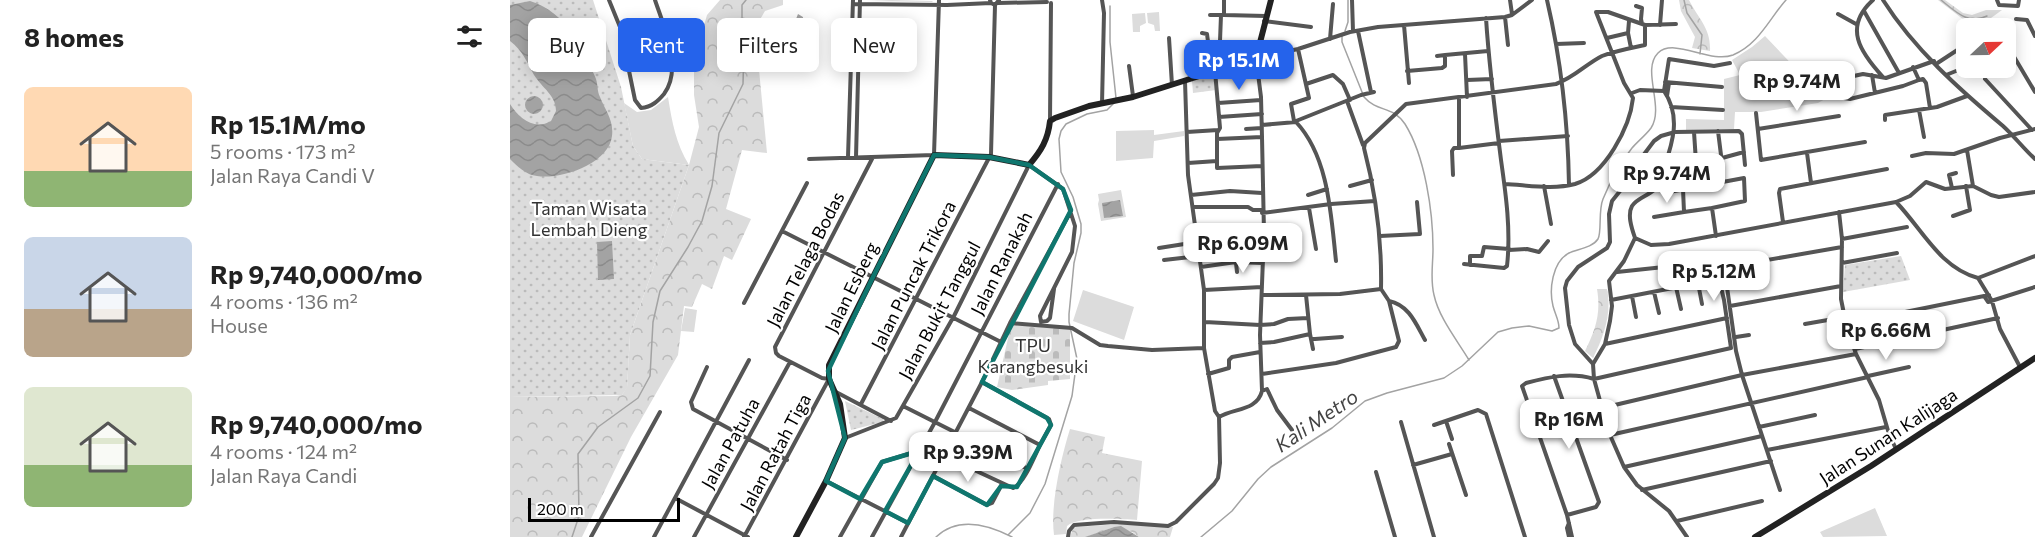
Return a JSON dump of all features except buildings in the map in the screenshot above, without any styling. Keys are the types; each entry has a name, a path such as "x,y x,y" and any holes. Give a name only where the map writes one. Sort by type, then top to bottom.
{"main road":[{"path":"934,155 989,157 1029,165 1046,143 1050,121 1089,106 1116,102 1256,58 1271,0"},
{"name":"Jalan Esberg","path":"829,379 829,365 934,155"},
{"name":"Jalan Sunan Kalijaga","path":"1755,537 1896,449 2035,358"},
{"path":"796,537 826,481 845,438 843,417 836,392 829,379"}],"street":[{"path":"609,0 620,27 635,100 639,107 646,108 661,99 671,82 674,70 655,0"},
{"path":"852,18 853,2 1048,2 1055,0"},
{"path":"1102,0 1104,13 1102,104"},
{"path":"1222,68 1220,41 1224,0"},
{"path":"1246,129 1295,122 1370,93 1353,31 1352,0"},
{"path":"1510,0 1512,15"},
{"path":"1219,417 1252,405 1261,397 1262,391 1260,325 1264,240 1262,114 1256,58 1298,49 1353,31 1505,17 1512,15 1532,0"},
{"path":"1547,0 1556,44 1568,136 1569,185"},
{"path":"1660,25 1662,0"},
{"path":"1873,0 1856,24 1855,32 1858,42 1883,78"},
{"path":"1883,0 1899,26 1967,96 2035,159"},
{"path":"1997,0 1999,5 2018,6 2019,0"},
{"path":"859,18 860,2"},
{"path":"989,157 995,2"},
{"path":"1048,2 1050,121"},
{"path":"809,159 934,155 939,3"},
{"path":"1330,39 1333,4"},
{"path":"1364,146 1406,104 1560,83 1573,77 1598,59 1612,53 1646,45 1641,19 1642,8 1636,6"},
{"path":"1864,11 1899,73"},
{"path":"1505,184 1569,185 1588,177 1610,156 1629,116 1632,93 1624,83 1596,12 1608,12 1643,25 1676,24"},
{"path":"1838,14 1856,24"},
{"path":"1210,15 1265,19 1311,27"},
{"path":"1505,17 1508,45"},
{"path":"1464,264 1506,268 1509,249 1505,184 1486,18"},
{"path":"2016,19 2027,20 2035,36"},
{"path":"1629,21 1628,33 1631,48"},
{"path":"1404,25 1408,83"},
{"path":"1202,33 1207,34 1218,103 1219,130 1216,168 1262,166"},
{"path":"1607,38 1628,33"},
{"path":"1169,38 1172,85"},
{"path":"1556,44 1584,43"},
{"path":"1298,49 1309,99 1291,105 1295,122 1314,150 1327,189 1331,204 1336,261"},
{"path":"1930,108 1926,83 1923,79 1847,99 1833,83 1835,80 1848,76 1872,75 1883,78 1935,62 1956,50"},
{"path":"1437,56 1488,51"},
{"path":"1465,54 1467,97"},
{"path":"1407,71 1443,68 1445,55"},
{"path":"1667,96 1668,61 1671,58 1714,66 1730,63"},
{"path":"2016,60 2035,92"},
{"path":"1129,66 1133,97"},
{"path":"1913,67 1919,80"},
{"path":"1946,75 1956,71"},
{"path":"848,157 851,72"},
{"path":"856,157 858,72"},
{"path":"1262,374 1343,362 1396,347 1399,341 1389,301 1382,289 1380,236 1372,180 1364,146 1343,84 1333,75 1306,84"},
{"path":"1872,75 1875,93"},
{"path":"1467,80 1492,79"},
{"path":"1912,156 1926,153 1954,154 2034,129 1985,79"},
{"path":"1068,536 1068,531 1074,525 1121,522 1166,526 1176,522 1218,478 1219,417 1215,411 1203,348 1204,290 1188,163 1185,81"},
{"path":"1663,90 1667,82"},
{"path":"1667,82 1722,87"},
{"path":"1632,93 1663,90"},
{"path":"1663,90 1671,107 1675,132 1657,187 1636,201 1631,208 1630,218 1635,238 1624,261 1610,281 1610,321 1605,344 1593,364 1594,379 1602,408 1624,467 1642,490 1666,507 1687,537"},
{"path":"1885,120 1886,115 1930,108 1967,96"},
{"path":"1459,98 1459,148"},
{"path":"1218,103 1261,100"},
{"path":"850,104 857,104"},
{"path":"1671,107 1723,110"},
{"path":"1919,110 1924,137"},
{"path":"1756,113 1761,160 1865,142"},
{"path":"1219,117 1262,114"},
{"path":"1758,129 1839,116"},
{"path":"1186,132 1219,130"},
{"path":"1718,131 1721,155"},
{"path":"1593,364 1577,348 1573,339 1565,288 1567,281 1586,260 1607,248 1610,242 1609,214 1612,201 1632,176 1639,161 1654,141 1661,136 1675,132 1741,132 1745,165"},
{"path":"1694,132 1696,162"},
{"path":"1452,175 1454,148 1568,136"},
{"path":"1217,139 1262,137"},
{"path":"1967,150 1973,186"},
{"path":"1689,167 1744,152"},
{"path":"1806,153 1811,183"},
{"name":"Jalan Telaga Bodas","path":"790,362 776,353 775,347 873,157"},
{"name":"Jalan Puncak Trikora","path":"861,404 989,157"},
{"path":"1188,163 1217,161"},
{"path":"1029,165 1063,189 1075,226 1073,245 1066,265 1040,316 1041,322 1050,318 1054,289"},
{"name":"Jalan Bukit Tanggul","path":"891,421 896,418 953,318 1029,165"},
{"path":"1783,222 1779,190 1887,169"},
{"path":"1952,188 1949,175 1956,173"},
{"path":"1653,217 1745,201 1744,178 1669,192"},
{"path":"1350,186 1372,180"},
{"path":"1635,238 1645,244 1655,245 1716,236 1896,202 1906,199 1926,182 1945,189 1973,186 1999,197 2035,192"},
{"path":"744,303 807,183"},
{"name":"Jalan Ranakah","path":"872,537 935,422 1058,184"},
{"path":"1544,186 1551,224"},
{"path":"1953,216 1970,210 1966,186"},
{"path":"1308,195 1327,189"},
{"path":"1683,189 1684,212"},
{"path":"1191,195 1230,191 1262,193"},
{"path":"1193,207 1248,207 1262,211 1376,201"},
{"path":"1380,236 1420,234 1418,202"},
{"path":"1896,202 1944,258 1961,272 1978,278 2035,256"},
{"path":"1309,208 1316,249"},
{"path":"1712,208 1716,236"},
{"path":"901,537 969,408 1010,323 1071,210"},
{"path":"1839,212 1842,239 1841,286 1846,324 1854,352 1879,400 1886,427 1896,449"},
{"path":"1842,239 1907,227"},
{"path":"782,231 1001,342"},
{"path":"1159,248 1197,242 1264,240"},
{"path":"1236,241 1237,272"},
{"path":"1470,265 1471,256 1482,256 1485,247 1527,249 1539,252 1548,241"},
{"path":"1727,267 1842,247"},
{"path":"1842,263 1897,253"},
{"path":"1164,260 1199,256"},
{"path":"1201,267 1236,262 1263,264"},
{"path":"1616,272 1664,267"},
{"path":"1978,278 1987,295 1986,301 2035,287"},
{"path":"1570,537 1572,528 1568,515 1522,388 1526,383 1554,376 1573,375 1594,379 1729,350 1731,346 1720,280 1611,300"},
{"path":"1698,283 1702,304"},
{"path":"1730,306 1841,286"},
{"path":"1204,290 1262,287"},
{"path":"1676,287 1681,309"},
{"path":"1727,287 1736,337 1736,351 1742,375 1780,490"},
{"path":"1263,295 1340,294 1382,289"},
{"path":"1654,292 1659,313"},
{"path":"1306,295 1313,349"},
{"path":"1846,324 1987,295"},
{"path":"1632,296 1636,317"},
{"path":"1389,301 1405,308 1425,340"},
{"path":"1992,301 2000,329 2020,367"},
{"path":"1805,324 1845,316"},
{"path":"1205,322 1260,325 1274,324 1288,319 1308,318"},
{"path":"1605,344 1727,318"},
{"path":"1602,408 1998,318"},
{"path":"1010,323 1070,327 1100,345 1107,346 1152,350 1203,348"},
{"path":"1736,337 1749,335"},
{"path":"1260,343 1311,336 1342,337"},
{"path":"1208,374 1229,368 1232,357 1260,352"},
{"path":"654,537 749,360"},
{"path":"790,362 822,378 829,379"},
{"name":"Jalan Patuha","path":"694,537 790,362"},
{"path":"707,367 691,404 694,410 787,460"},
{"path":"1611,435 1909,367"},
{"path":"1554,376 1599,502 1596,507 1568,515"},
{"name":"Jalan Ratah Tiga","path":"746,536 829,379"},
{"path":"944,456 1011,488 1017,487 1051,425 1049,419 982,382"},
{"path":"1262,391 1267,389 1292,430"},
{"path":"836,392 891,421"},
{"path":"903,406 1028,469"},
{"path":"969,408 1040,445"},
{"path":"1434,425 1478,410 1483,411 1487,416 1525,537"},
{"path":"591,537 660,412"},
{"path":"1759,427 1815,415"},
{"path":"845,438 891,421"},
{"path":"1446,421 1452,439"},
{"path":"1401,422 1434,537"},
{"path":"1767,450 1886,427"},
{"path":"1624,467 1762,436"},
{"path":"1449,444 1466,495"},
{"path":"840,537 882,462 919,451"},
{"path":"1413,465 1452,454"},
{"path":"1642,490 1771,461"},
{"path":"1376,472 1395,537"},
{"path":"933,476 987,505 992,503 1002,484"},
{"path":"826,481 908,523"},
{"path":"675,498 746,536"},
{"path":"1677,521 1762,501"}],"highlighted area":[{"path":"934,155 989,157 1029,165 1063,189 1071,210 982,382 1047,418 1051,425 1017,487 1001,486 987,505 933,476 908,523 885,511 919,451 882,462 860,499 826,481 845,438 828,371 873,277"}],"green space":[{"name":"Taman Wisata Lembah Dieng","path":"510,0 593,0 599,18 528,18 528,72 606,72 606,40 621,87 633,146 642,159 689,165 630,335 627,388 622,395 510,397"},
{"path":"720,0 783,0 783,5 765,11 761,18 717,18 717,72 759,72 767,153 742,150 726,209 751,219 732,260 724,256 712,289 702,284 692,307 684,306 678,355 631,437 582,537 510,537 510,397 615,396 622,395 627,387 630,335 689,165 699,127 694,95 694,72 705,72 707,15"},
{"path":"1679,0 1689,0 1709,36 1710,51 1692,48 1695,37 1681,11"},
{"path":"1938,0 1945,0 1963,13 1972,15 1986,10 2002,10 1991,18 1961,18"},
{"path":"866,1 932,1 933,2"},
{"path":"1159,12 1160,31 1155,31 1154,25 1148,23 1147,13"},
{"path":"1145,13 1146,23 1140,26 1140,32 1133,32 1132,14"},
{"path":"1765,36 1825,99 1818,103 1761,112 1735,112 1734,129 1686,130 1686,119 1724,120 1724,79 1740,75 1732,60"},
{"path":"1214,73 1216,90 1193,93 1192,81"},
{"path":"668,97 678,141 689,165 642,159 633,146 624,103 637,112 651,110"},
{"path":"1154,130 1154,135 1184,131 1184,136 1154,141 1153,158 1116,161 1116,131"},
{"path":"1121,190 1126,217 1101,221 1098,194"},
{"path":"1901,256 1910,280 1843,292 1845,265"},
{"path":"1597,289 1607,289 1608,316 1604,333 1593,358 1585,351 1597,321"},
{"path":"1083,290 1134,307 1124,340 1073,321"},
{"path":"685,308 697,310 694,332 681,331"},
{"name":"TPU Karangbesuki","path":"1011,325 1070,329 1070,379 1048,381 1048,385 1012,390 997,387"},
{"path":"845,401 883,419 883,422 851,430"},
{"path":"1070,429 1105,437 1102,453 1142,461 1137,520 1080,521 1067,526 1066,534 1054,535 1055,496"},
{"path":"1875,508 1887,536 1823,537 1820,532"},
{"path":"1121,524 1173,527 1170,537 1139,537 1132,532 1114,527 1086,537 1070,537 1073,528 1076,527"}],"water":[{"path":"530,1 543,6 558,18 528,18 528,63 510,41 510,5"},
{"path":"532,72 593,72 597,81 599,95 612,125 609,146 593,162 570,172 547,177 529,174 510,159 510,104 522,118 539,125 551,121 556,111 554,100"},
{"path":"534,96 540,99 543,105 540,111 534,114 528,111 525,105 528,99"},
{"path":"1120,200 1123,216 1104,218 1102,203"},
{"path":"612,241 614,279 598,280 597,242"},
{"path":"1121,526 1139,537 1085,537 1114,527"}],"waterway":[{"path":"572,537 579,516 578,454 598,427 638,398 650,376 653,322 660,291 702,221 712,186 719,133 743,84 742,5 746,0"},
{"path":"1345,31 1348,22 1348,0"},
{"path":"1684,0 1687,13 1702,35 1700,54"},
{"name":"Kali Metro","path":"1201,537 1232,511 1271,467 1332,428 1365,401 1444,378 1462,366 1498,332 1529,326 1552,331 1559,328 1552,299 1555,270 1563,257 1598,239 1603,199 1609,186 1619,166 1634,145 1651,128 1656,110 1652,79 1653,60 1658,53 1673,48 1714,56 1733,55 1757,38 1786,0"},
{"path":"1941,0 1962,16 1974,19 1987,16"},
{"path":"1110,6 1110,42 1116,98"},
{"path":"1342,36 1342,42 1364,97 1374,105 1400,118 1418,152 1423,168 1431,218 1432,278 1436,304 1469,360"},
{"path":"1008,535 1030,513 1045,484 1072,396 1077,359 1069,314 1081,224 1073,197 1061,172 1059,139 1066,124 1087,114 1107,110 1115,102"},
{"name":"Kali Metro","path":"936,537 945,530 963,524 983,526 1012,537"}]}
